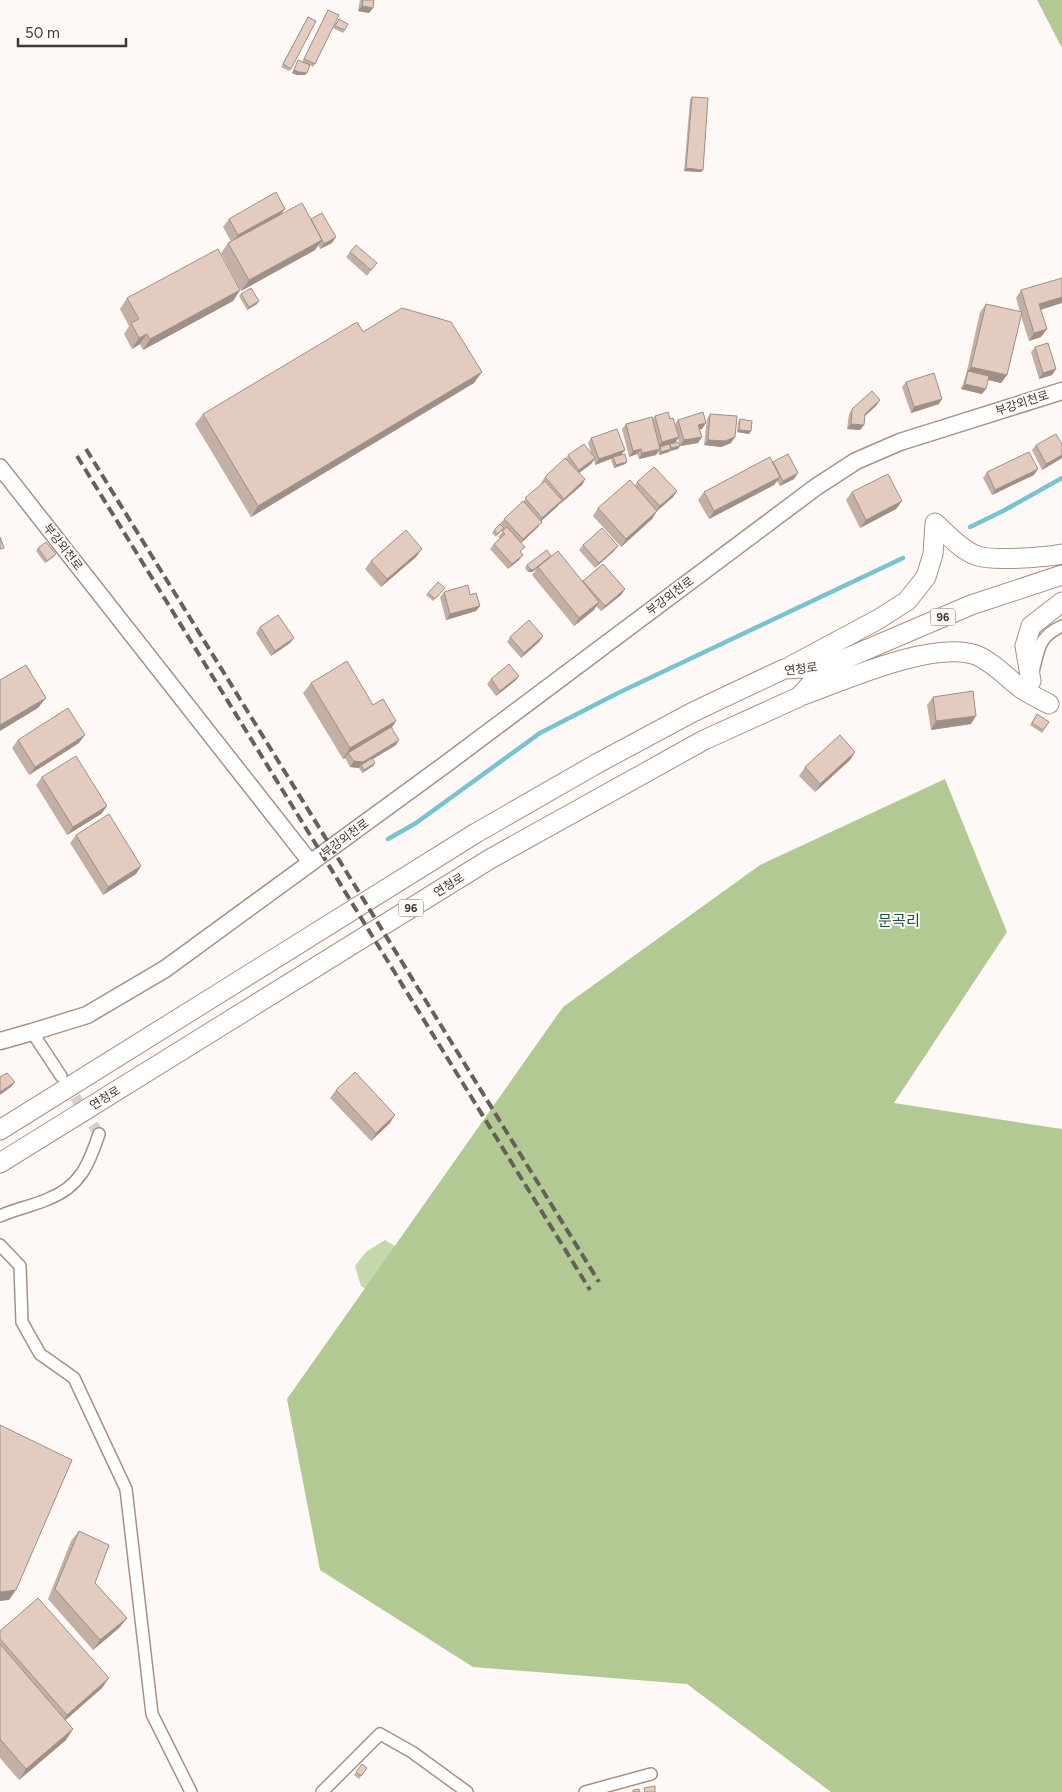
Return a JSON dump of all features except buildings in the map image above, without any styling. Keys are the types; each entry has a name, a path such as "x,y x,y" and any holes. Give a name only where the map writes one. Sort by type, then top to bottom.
{"main road":[{"name":"부강외천로","path":"0,1041 87,1015 165,969 443,766 816,487 856,462 900,442 1062,390"},
{"path":"784,669 877,620 907,601 926,577 933,554 936,523 956,542 976,556 1012,559 1062,554"},
{"name":"연청로","path":"0,1130 476,832 684,717 784,669 826,667 972,605 1062,575"},
{"path":"1031,681 1025,646 1032,626 1062,602"},
{"path":"799,697 878,668 930,653 955,651 976,655 1023,689 1049,704"},
{"name":"연청로","path":"0,1163 490,859 704,740 799,697 826,667"}],"street":[{"name":"부강외천로","path":"0,467 311,863"},
{"path":"1031,681 1042,640 1055,629 1062,626"},
{"path":"32,1032 61,1076"},
{"path":"0,1216 50,1199 77,1181 91,1160 98,1134"},
{"path":"0,1245 20,1266 22,1322 40,1354 74,1378 126,1488 152,1714 191,1792"},
{"path":"322,1792 380,1734 412,1752 466,1792"},
{"path":"585,1792 652,1774"}],"green space":[{"path":"1037,0 1062,0 1062,48"},
{"path":"945,779 1007,932 894,1103 1062,1129 1062,1792 831,1792 687,1684 473,1667 320,1570 287,1399 563,1007 760,865"},
{"path":"385,1240 403,1251 383,1300 361,1286 355,1266 366,1252"}],"waterway":[{"path":"970,527 1062,478"},
{"path":"388,839 416,823 540,733 618,693 903,558"}],"tunnel":[{"path":"66,1083 99,1134"}],"railway":[{"path":"86,449 599,1282"},
{"path":"77,456 590,1290"}],"district":[{"name":"문곡리","path":"899,921"}]}
